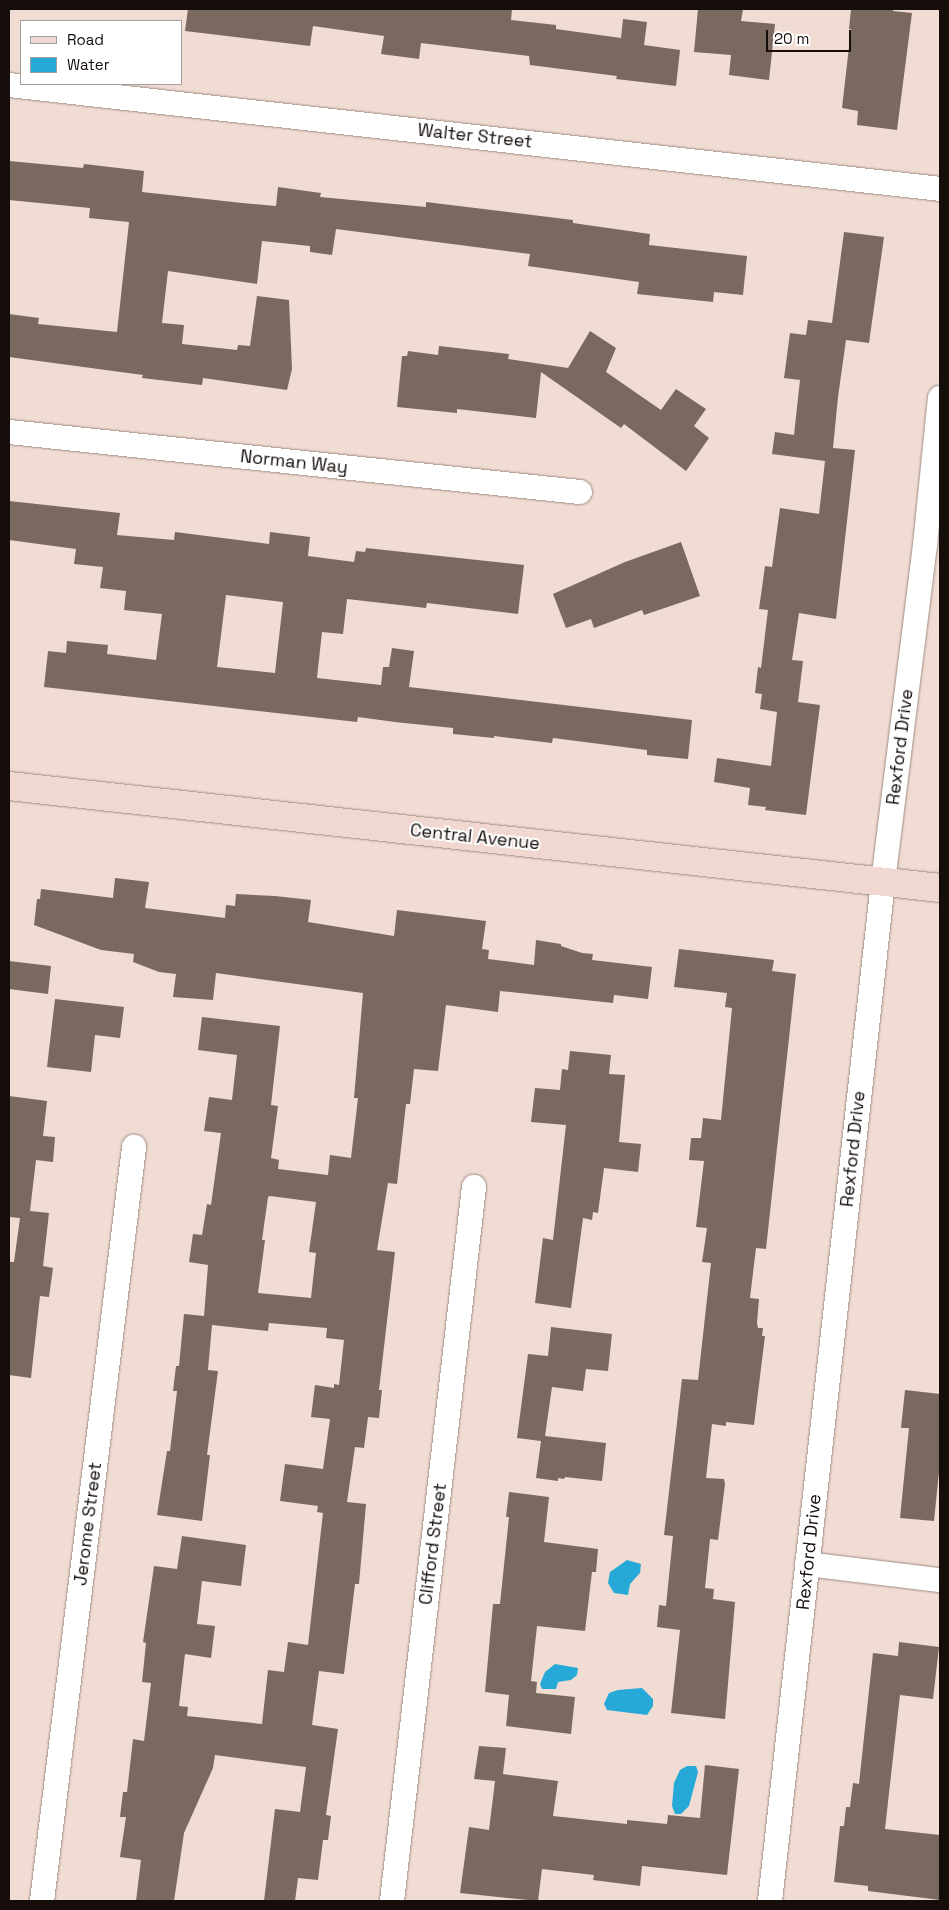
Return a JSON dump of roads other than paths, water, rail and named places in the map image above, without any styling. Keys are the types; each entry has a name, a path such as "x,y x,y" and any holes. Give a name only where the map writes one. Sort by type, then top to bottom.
{"main road":[{"name":"Central Avenue","path":"9,786 940,888"}],"street":[{"name":"Walter Street","path":"9,85 940,189"},
{"name":"Rexford Drive","path":"770,1901 883,882 933,546 940,398"},
{"name":"Norman Way","path":"9,432 580,492"},
{"name":"Jerome Street","path":"42,1901 134,1147"},
{"name":"Clifford Street","path":"392,1901 474,1187"},
{"path":"807,1564 940,1580"}],"water":[{"path":"627,1560 641,1564 640,1573 630,1584 628,1595 614,1593 608,1583 610,1572"},
{"path":"555,1664 578,1668 577,1675 571,1680 558,1682 556,1689 542,1689 540,1684 545,1672"},
{"path":"642,1688 653,1699 653,1706 647,1715 607,1710 604,1704 609,1693 618,1690"},
{"path":"687,1766 696,1766 698,1772 689,1806 681,1814 675,1814 672,1806 674,1783 680,1770"}]}
